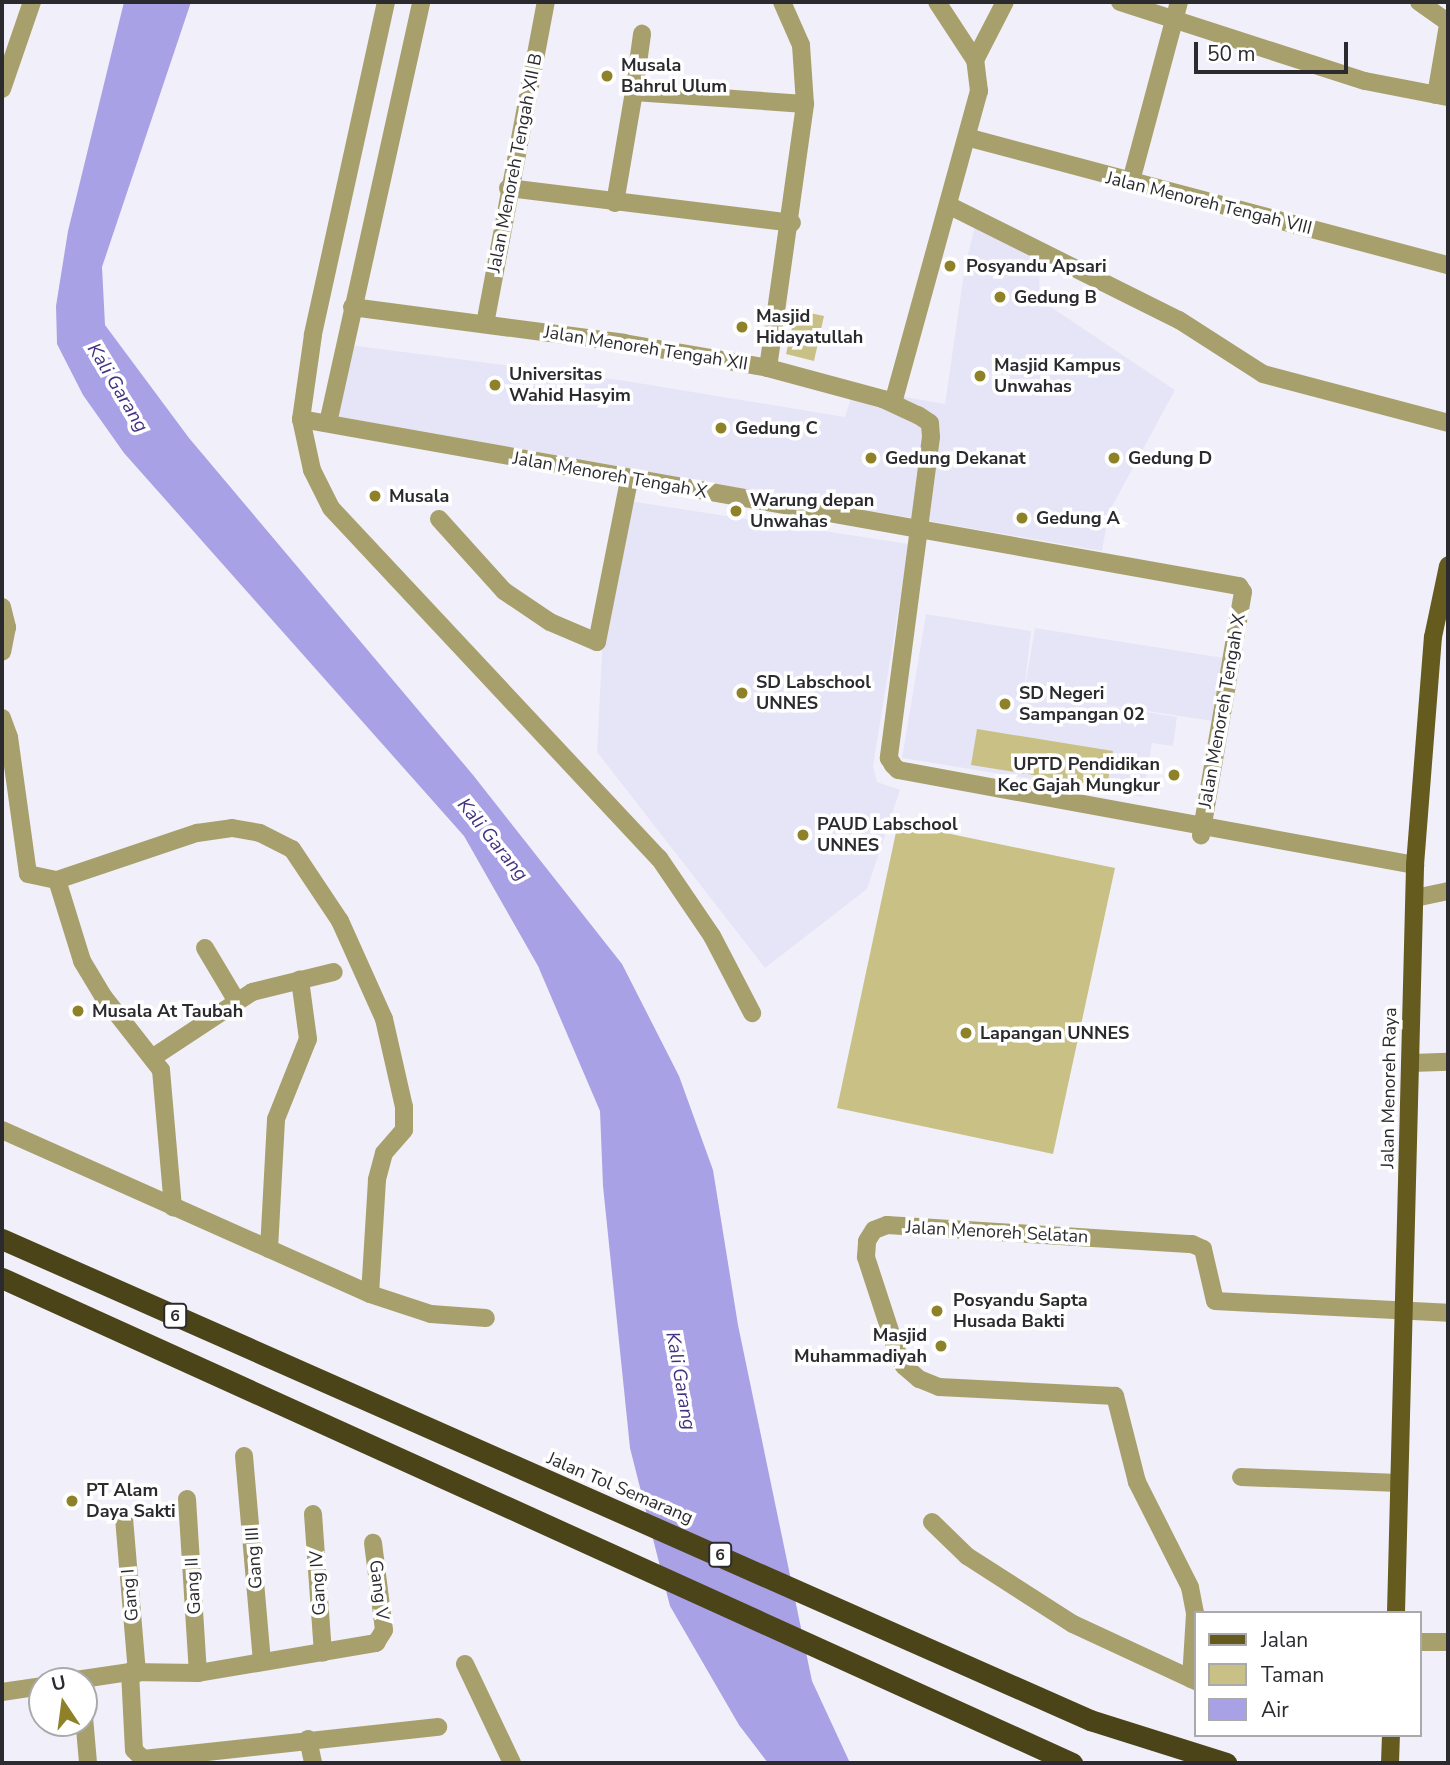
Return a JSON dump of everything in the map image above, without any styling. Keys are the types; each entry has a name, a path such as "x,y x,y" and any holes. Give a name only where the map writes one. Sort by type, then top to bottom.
{"highway":[{"name":"Jalan Tol Semarang","path":"2,1239 1090,1720 1226,1763"},
{"name":"6","path":"2,1278 1072,1763"}],"main road":[{"name":"Jalan Menoreh Raya","path":"1396,1611 1415,865 1433,637 1448,566"},
{"path":"1390,1763 1391,1737"}],"street":[{"path":"2,89 32,2"},
{"path":"386,2 320,303 301,419 312,470 331,508 659,858 712,936 752,1013"},
{"path":"328,423 421,2"},
{"name":"Jalan Menoreh Tengah XII B","path":"485,324 508,188 546,2"},
{"path":"768,368 792,223 805,104 801,45 782,2"},
{"path":"893,403 970,138 979,90 975,60 937,2"},
{"path":"975,60 1005,2"},
{"path":"1120,2 1177,10 1365,81 1442,96 1448,23 1419,2"},
{"path":"1131,181 1177,10"},
{"path":"615,203 642,34"},
{"path":"634,92 805,104"},
{"name":"Jalan Menoreh Tengah VIII","path":"970,138 1448,265"},
{"path":"508,188 792,223"},
{"path":"950,206 1179,320 1263,374 1448,423"},
{"name":"Jalan Menoreh Tengah XII","path":"352,307 485,324 768,368 893,403 930,423"},
{"name":"Jalan Menoreh Tengah X","path":"301,419 629,480 919,527 1238,586 1242,592 1201,831"},
{"name":"Jalan Menoreh Tengah X","path":"930,423 888,758 898,770 1201,831 1415,865"},
{"path":"439,519 504,591 550,622 597,642 629,480"},
{"path":"2,607 7,627 2,652"},
{"path":"2,718 10,789 28,874 57,880 197,833 232,828 260,834 292,849 340,921 384,1019 404,1107 404,1130 384,1153 377,1180 370,1294"},
{"path":"57,880 82,961 103,996 155,1056 166,1109 173,1207"},
{"path":"1415,898 1448,891"},
{"path":"205,948 236,1000"},
{"path":"155,1056 236,1000 263,988 334,972"},
{"path":"269,1249 276,1119 308,1039 300,980"},
{"path":"1412,1063 1448,1062"},
{"path":"2,1130 370,1294 431,1314 486,1318"},
{"name":"Jalan Menoreh Selatan","path":"1195,1611 1191,1587 1137,1482 1115,1396 939,1387 919,1379 904,1366 895,1349 866,1257 867,1241 874,1230 887,1225 1192,1244 1203,1249 1215,1301 1404,1311"},
{"path":"1404,1311 1448,1313"},
{"name":"Gang III","path":"244,1457 262,1661"},
{"path":"1241,1477 1399,1483"},
{"name":"Gang II","path":"187,1499 198,1673"},
{"name":"Gang IV","path":"313,1514 323,1653"},
{"name":"Gang I","path":"124,1518 134,1672 135,1754 144,1759 173,1760"},
{"name":"Jalan Menoreh Selatan","path":"932,1522 967,1556 1073,1625 1194,1680"},
{"name":"Gang V","path":"323,1653 383,1637 373,1543"},
{"path":"1422,1642 1448,1642"},
{"path":"98,1677 134,1672 198,1673 323,1653"},
{"path":"465,1664 512,1763"},
{"path":"2,1692 28,1688"},
{"path":"173,1760 308,1739 438,1727"},
{"path":"86,1737 88,1763"},
{"path":"308,1739 313,1763"}],"shaded area":[{"name":"Universitas Wahid Hasyim","path":"976,222 1040,255 1039,299 1175,390 1109,512 1102,551 335,418 350,345 626,381 845,417 854,388 945,404 965,266"},
{"name":"SD Labschool UNNES","path":"629,501 909,544 873,766 877,782 900,790 867,889 765,968 597,752 603,633"},
{"name":"SD Negeri Sampangan 02","path":"926,614 1031,631 1024,693 1035,628 1224,658 1213,721 1061,698 1177,717 1173,746 1152,743 1143,797 902,758"}],"green space":[{"path":"796,310 824,316 814,361 786,354"},
{"path":"977,729 1113,751 1107,787 971,765"},
{"name":"Lapangan UNNES","path":"898,823 1115,868 1053,1154 837,1108"}],"water":[{"name":"Kali Garang","path":"124,2 191,2 102,267 105,325 189,438 473,775 622,964 679,1076 713,1170 738,1325 812,1681 850,1763 768,1763 739,1725 670,1606 630,1448 603,1186 600,1111 538,966 464,836 124,453 83,395 57,344 56,306 68,231"}],"place":[{"name":"Musala Bahrul Ulum","path":"607,76"},
{"name":"Posyandu Apsari","path":"950,266"},
{"name":"Gedung B","path":"1000,297"},
{"name":"Masjid Hidayatullah","path":"742,327"},
{"name":"Masjid Kampus Unwahas","path":"980,376"},
{"name":"Universitas Wahid Hasyim","path":"495,385"},
{"name":"Gedung C","path":"721,428"},
{"name":"Gedung Dekanat","path":"871,458"},
{"name":"Gedung D","path":"1114,458"},
{"name":"Musala","path":"375,496"},
{"name":"Warung depan Unwahas","path":"736,511"},
{"name":"Gedung A","path":"1022,518"},
{"name":"SD Labschool UNNES","path":"742,693"},
{"name":"SD Negeri Sampangan 02","path":"1005,704"},
{"name":"UPTD Pendidikan Kec Gajah Mungkur","path":"1174,775"},
{"name":"PAUD Labschool UNNES","path":"803,835"},
{"name":"Musala At Taubah","path":"78,1011"},
{"name":"Lapangan UNNES","path":"966,1033"},
{"name":"Posyandu Sapta Husada Bakti","path":"937,1311"},
{"name":"Masjid Muhammadiyah","path":"941,1346"},
{"name":"PT Alam Daya Sakti","path":"72,1501"}]}
